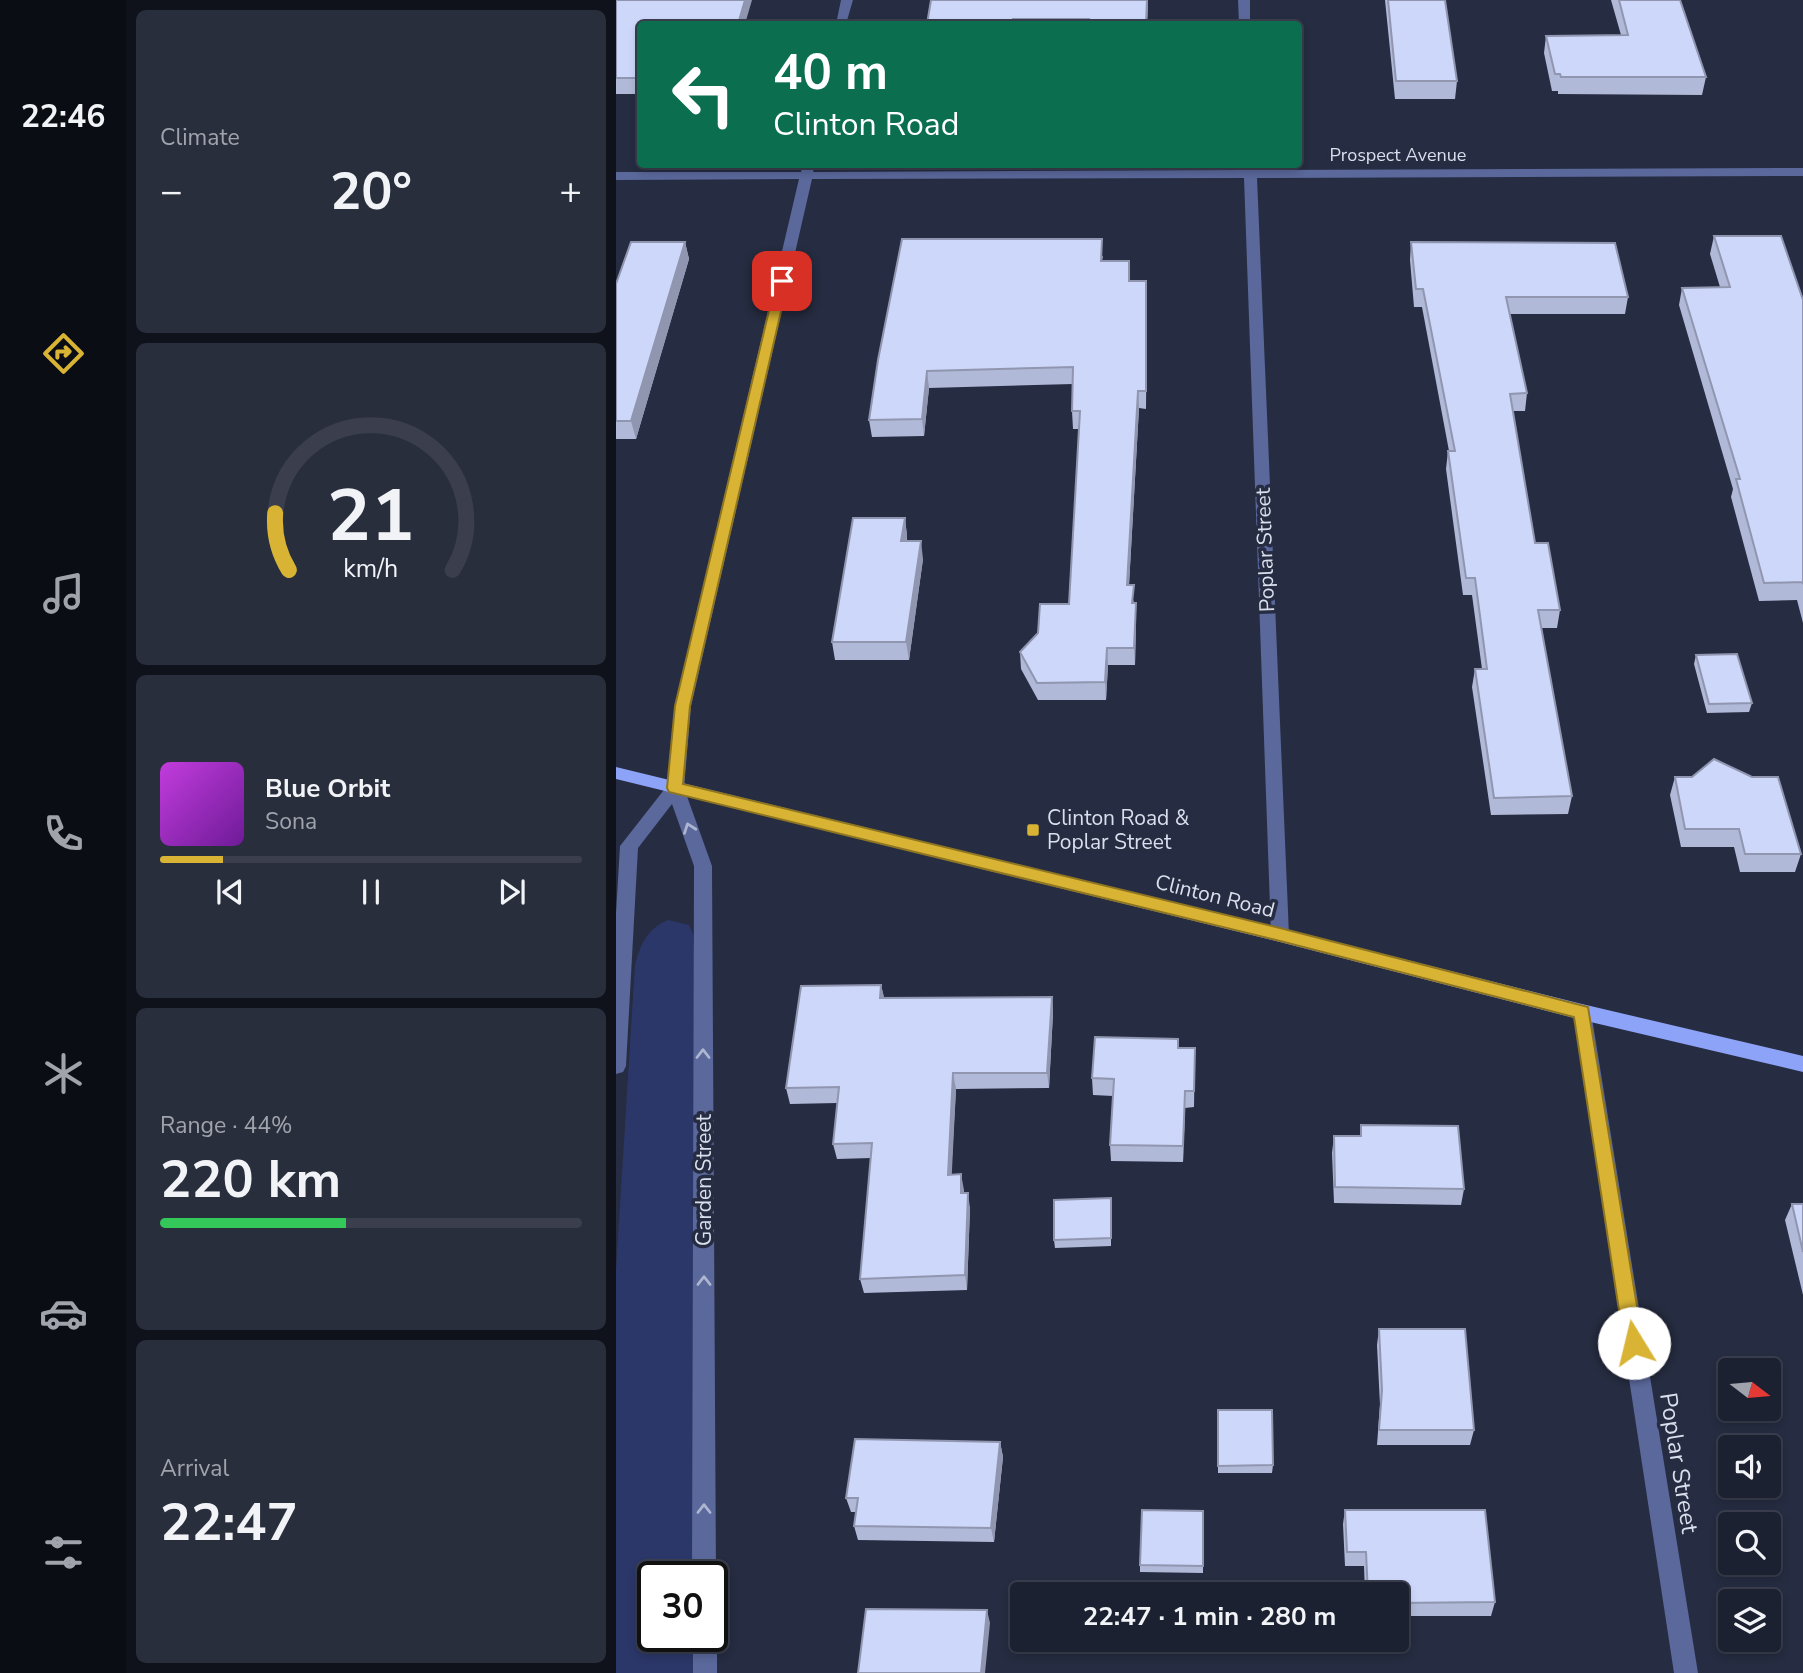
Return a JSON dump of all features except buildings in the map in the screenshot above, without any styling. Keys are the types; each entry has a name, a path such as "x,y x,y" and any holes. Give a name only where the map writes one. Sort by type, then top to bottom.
{"main road":[{"name":"Clinton Road","path":"616,773 1280,935 1582,1012 1803,1064"}],"street":[{"path":"842,21 847,0"},
{"path":"1244,0 1245,21"},
{"name":"Poplar Street","path":"1251,169 1280,935"},
{"name":"Prospect Avenue","path":"616,176 808,170 1803,172"},
{"name":"Garden Street","path":"704,1561 703,866 675,788 683,706 808,170"},
{"path":"616,1066 629,846 675,788"},
{"name":"Poplar Street","path":"1582,1012 1686,1673"},
{"path":"705,1652 705,1673"}],"shaded area":[{"path":"668,920 689,925 693,934 695,966 694,1561 637,1561 637,1652 694,1652 694,1673 616,1673 616,1270 635,965 646,938"}],"place":[{"name":"Clinton Road & Poplar Street","path":"1033,830"}],"route":[{"path":"782,281 683,706 675,788 1280,935 1582,1012 1634,1343"}]}
